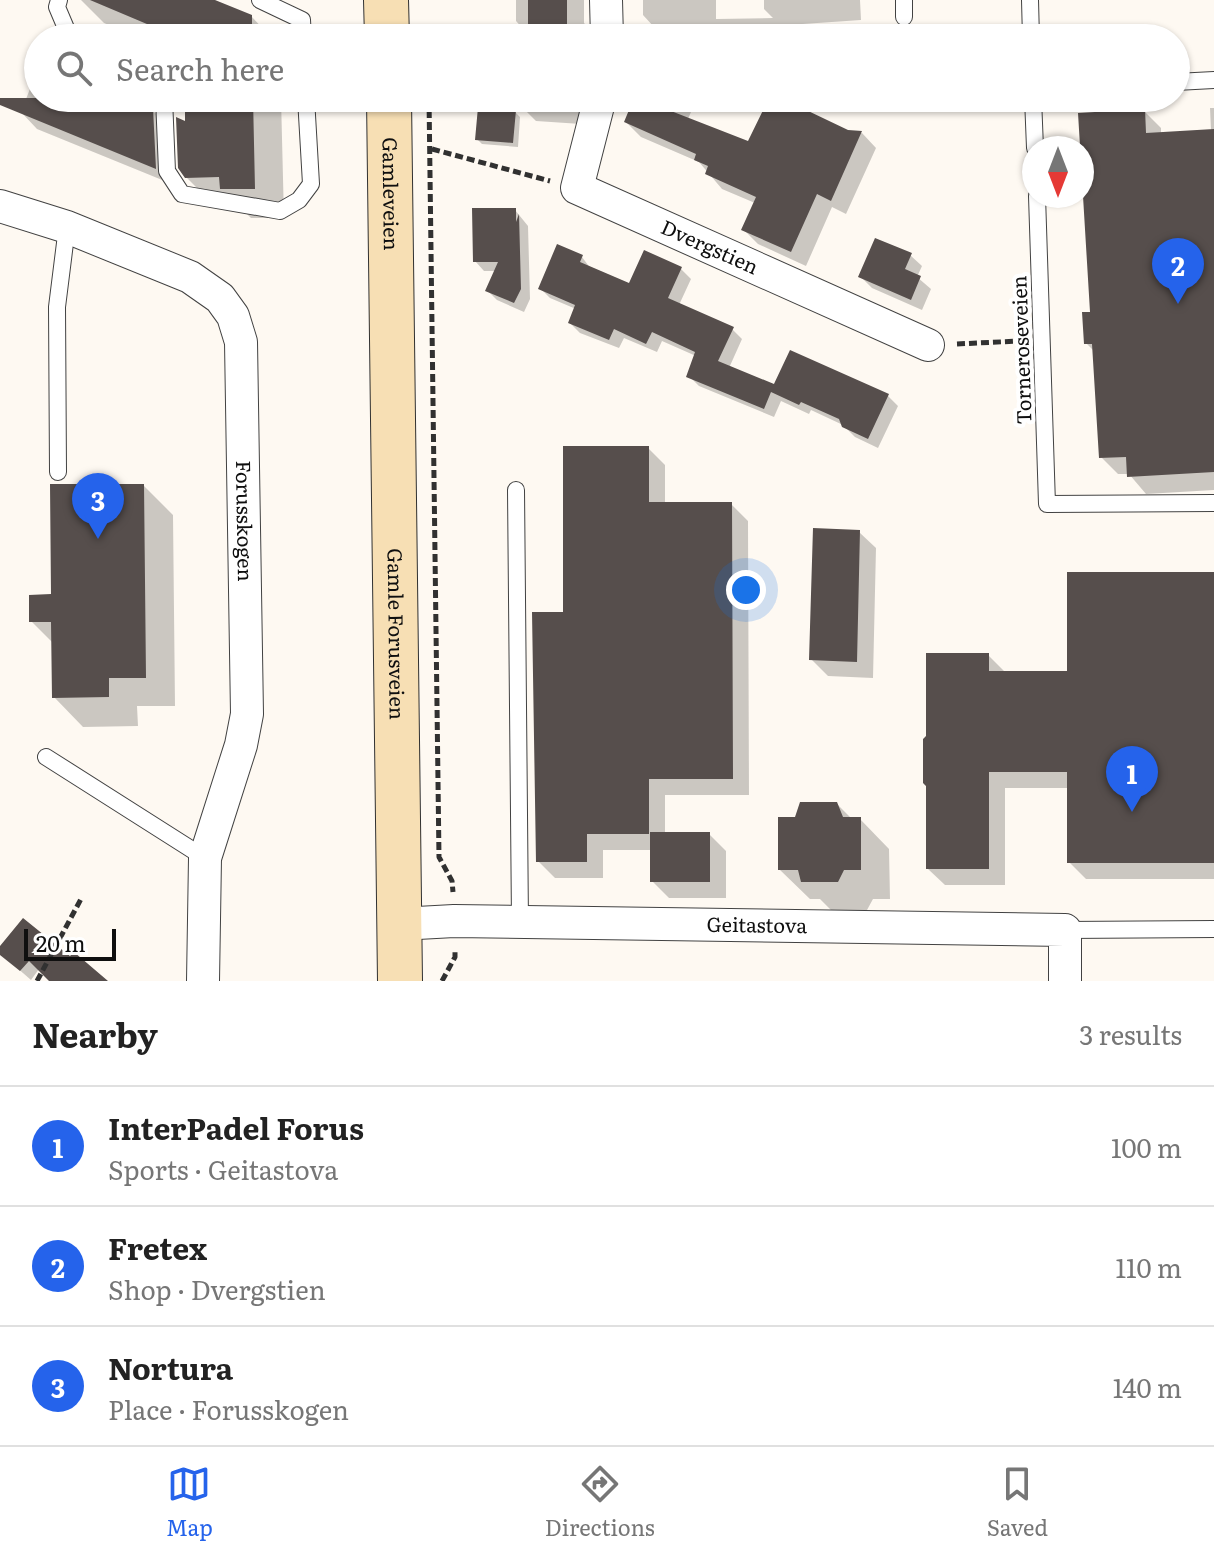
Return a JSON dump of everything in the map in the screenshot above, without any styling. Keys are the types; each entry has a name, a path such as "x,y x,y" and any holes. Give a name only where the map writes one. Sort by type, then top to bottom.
{"main road":[{"path":"386,0 387,24"},
{"name":"Gamleveien","path":"389,112 392,289"},
{"name":"Gamle Forusveien","path":"392,289 400,981"}],"street":[{"path":"606,0 607,24"},
{"path":"577,188 596,112"},
{"name":"Dvergstien","path":"577,188 928,345"},
{"name":"Forusskogen","path":"0,206 67,227 190,277 220,298 233,316 241,342 247,714 241,745 205,858 203,981"},
{"name":"Geitastova","path":"399,924 454,921 1065,930"},
{"path":"1065,930 1065,981"}],"lane":[{"path":"59,0 57,7 64,24"},
{"path":"260,0 302,20 302,24"},
{"path":"1030,0 1031,24"},
{"path":"1190,81 1214,80"},
{"path":"165,112 167,171 182,194 280,211 299,200 311,184 307,112"},
{"path":"1034,112 1035,136"},
{"name":"Torneroseveien","path":"1037,208 1047,504 1214,503"},
{"path":"58,472 57,307 67,227"},
{"path":"516,490 520,922"},
{"path":"46,757 205,858"},
{"path":"1065,930 1214,929"}],"path":[{"path":"430,112 439,857 452,881 455,957 442,981"},
{"path":"432,149 577,188"},
{"path":"928,345 1042,340"},
{"path":"37,981 81,899"}],"building":[{"path":"90,0 215,0 252,15 252,24 147,24"},
{"path":"528,0 567,0 567,24 528,24"},
{"path":"0,98 24,98 24,112 153,112 156,169 0,105"},
{"path":"185,112 253,112 255,189 220,189 219,177 185,178 178,168 176,117 185,121"},
{"path":"478,112 516,112 513,143 475,140"},
{"path":"628,112 674,112 748,141 762,112 810,112 848,130 862,131 831,201 817,194 791,252 741,230 756,197 705,174 708,166 694,160 696,154 624,122"},
{"path":"1095,112 1145,112 1146,133 1214,129 1214,472 1127,477 1126,457 1099,458 1092,344 1084,344 1082,312 1090,312 1084,208 1094,208 1094,136 1079,136 1078,113"},
{"path":"472,208 516,208 516,222 519,214 521,289 514,303 485,291 498,262 473,262"},
{"path":"875,238 912,253 905,269 921,276 911,300 858,277"},
{"path":"557,244 583,255 580,262 629,283 644,250 682,267 668,298 734,327 718,361 774,384 790,350 889,394 868,439 842,427 839,419 801,402 799,405 771,392 764,409 686,377 695,352 652,332 646,344 614,329 609,340 568,323 575,305 538,289"},
{"path":"563,446 649,446 649,502 732,502 733,779 649,779 649,834 587,834 587,862 536,862 532,612 563,612"},
{"path":"50,484 144,484 146,678 109,678 109,697 52,698 51,622 29,622 29,595 51,594"},
{"path":"813,528 860,530 857,662 809,660"},
{"path":"1067,572 1214,572 1214,863 1067,863 1067,772 989,772 989,869 926,869 923,739 926,736 926,653 989,653 989,671 1067,671"},
{"path":"800,802 837,802 843,817 861,817 861,870 844,870 838,882 801,882 798,870 778,870 778,817 795,817"},
{"path":"650,832 710,832 710,882 650,882"},
{"path":"23,918 70,956 74,952 108,981 49,981 29,961 20,971 0,955 0,946"}],"place":[{"name":"Fretex","path":"1178,304"},
{"name":"Nortura","path":"98,539"},
{"name":"InterPadel Forus","path":"1132,812"}]}
